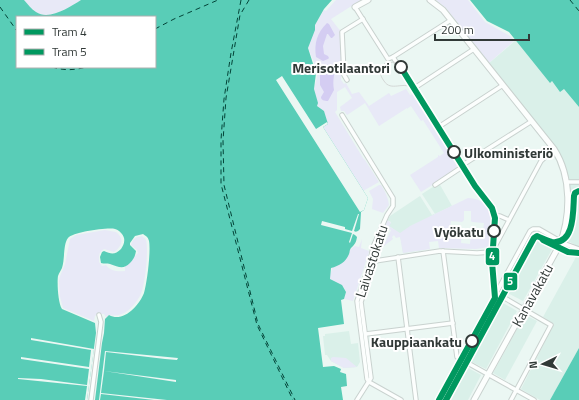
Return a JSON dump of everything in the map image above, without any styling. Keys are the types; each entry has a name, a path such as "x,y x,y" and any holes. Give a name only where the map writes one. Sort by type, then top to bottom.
{"main road":[{"path":"355,7 368,0"},
{"name":"Kanavakatu","path":"430,0 441,8 451,20 554,150 562,164 566,182 567,215 560,241 474,400"}],"street":[{"path":"355,7 388,59 451,20"},
{"path":"347,80 344,75 342,32 362,19"},
{"path":"413,89 474,49"},
{"path":"393,57 437,128 493,213 494,222 491,268 496,293 551,325 511,400"},
{"path":"437,128 503,86"},
{"name":"Laivastokatu","path":"342,115 393,198 393,206 386,215 373,247 370,262 357,301 367,379 369,382"},
{"path":"435,185 532,121"},
{"path":"492,252 544,158 554,150"},
{"path":"566,182 579,182"},
{"path":"496,216 509,220"},
{"path":"438,400 529,233 535,229 541,230 560,241 579,249"},
{"path":"416,400 398,257 443,251 477,253 492,252"},
{"path":"443,251 458,358 534,400"},
{"name":"Laivastokatu","path":"369,382 371,378 362,302 375,261 398,257"},
{"path":"91,400 101,322 100,315"},
{"path":"366,334 448,324 453,325"},
{"path":"357,400 369,382 401,400"}],"shaded area":[{"path":"0,0 24,0 36,12 47,15 59,12 81,0 332,0 324,9 315,25 315,30 308,48 316,73 314,89 318,103 317,106 324,111 328,124 323,127 368,198 364,210 361,212 360,229 355,232 357,237 348,257 339,265 331,268 330,279 342,285 346,292 344,299 341,300 344,324 318,328 323,367 334,366 341,369 340,372 346,374 347,386 341,387 343,400 95,400 105,319 109,315 120,317 125,315 134,308 142,298 146,282 149,252 149,241 143,234 135,236 130,243 136,251 135,256 128,265 121,267 101,263 100,257 102,252 115,253 119,251 124,244 124,238 119,231 111,229 98,229 76,234 68,238 65,244 62,268 58,276 59,298 62,309 95,323 96,333 87,400 0,400"},
{"path":"24,0 81,0 59,12 47,15 36,12"},
{"path":"336,0 361,0 331,19 341,31 343,71 341,71 341,80 344,84 346,83 352,94 359,92 369,106 389,93 391,96 406,89 410,95 413,94 457,163 456,170 421,192 410,175 438,157 438,155 440,156 444,153 423,120 421,121 411,106 379,126 365,103 347,115 344,111 341,111 340,107 352,98 345,87 337,92 337,110 335,112 379,182 363,191 323,127 327,122 324,111 317,106 314,89 317,77 314,62 308,48 315,25 324,10 326,11"},
{"path":"436,0 468,0 485,22 510,36 514,41 489,63 446,8"},
{"path":"470,0 579,0 579,107 564,89 560,92 552,81 550,83 509,32 487,21"},
{"path":"327,23 335,35 331,38 327,34 323,46 324,54 329,58 323,61 316,57 315,47 319,34"},
{"path":"516,40 550,82 551,81 563,90 564,89 579,107 579,247 564,239 569,221 571,200 566,167 488,64"},
{"path":"321,65 335,65 333,83 334,90 328,101 324,101 321,97 324,92 320,85 320,67"},
{"path":"439,183 452,206 435,214 422,194"},
{"path":"381,185 385,192 389,205 383,213 372,209 373,199 369,191"},
{"path":"420,196 432,215 434,214 436,219 424,250 403,253 400,234 389,226 391,222 387,220 390,216"},
{"path":"468,198 477,200 484,203 490,215 491,231 489,247 476,249 439,248 438,241 429,242 430,249 403,253 400,237 396,238 394,235 392,237 393,239 375,253 374,251 378,240 385,243 391,230 384,227 387,220 391,223 389,226 400,233 410,226","holes":["464,211 471,211 471,221 484,223 483,230 468,229 468,231 471,231 470,244 461,243 462,229 450,228 451,221 462,222 464,220"]},
{"path":"105,230 116,232 121,237 121,245 114,252 104,249 101,252 99,255 99,262 102,266 106,265 114,271 125,271 125,266 138,253 137,250 131,245 136,238 142,236 146,239 147,244 146,268 142,292 131,308 119,315 114,316 109,315 106,317 104,314 98,314 95,316 94,321 63,308 60,297 59,281 65,264 70,239 76,235"},
{"path":"534,232 555,244 523,301 502,290"},
{"path":"362,239 361,248 369,252 353,301 344,299 344,288 330,279 332,270 331,267 343,261 349,251 355,246 359,247"},
{"path":"579,247 579,348 550,400 540,400 521,389 554,324 543,317 576,257"},
{"path":"496,299 517,311 486,369 464,358"},
{"path":"525,315 537,321 505,380 493,373"},
{"path":"349,331 351,344 358,343 360,362 357,367 344,368 331,361 327,355 325,355 323,336 325,336 325,334"},
{"path":"579,348 579,400 550,400"},
{"path":"331,358 346,358 357,367 344,368 331,361"},
{"path":"461,364 481,375 468,400 441,400"}],"pier":[{"path":"282,76 316,129 327,122 328,124 323,127 368,198 364,210 360,212 276,80"},
{"path":"358,214 354,231 356,232 355,235 353,234 350,243 352,233 321,225 322,221 345,227 345,229 352,231"},
{"path":"31,338 94,349 87,400 85,400 87,386 18,379 41,379 87,385 89,369 21,359 21,357 89,367 91,350 31,340"},
{"path":"105,351 178,358 177,360 165,359 106,352 101,393 167,400 101,394 99,400"},
{"path":"104,371 176,380 176,382"}],"ferry route":[{"path":"156,28 218,0"},
{"path":"241,0 224,99 221,140 221,184 257,325 293,400"},
{"path":"249,0 240,15 226,98 223,141 224,185 258,324 295,400"},
{"path":"570,0 579,11"},
{"path":"0,7 16,30"},
{"path":"56,68 70,70 82,68"}],"tram line":[{"path":"400,66 394,62 385,63 380,69 382,78 390,86 408,86 412,88 421,99 433,123"},
{"name":"4","path":"400,66 475,186 492,208 495,218 492,262 495,298 439,400"},
{"name":"5","path":"446,400 534,238 537,236 552,242 560,241 565,238 569,232 573,217 574,196 575,193 579,191"},
{"name":"5","path":"543,240 568,252 579,253"}],"place":[{"name":"Merisotilaantori","path":"401,67"},
{"name":"Ulkoministeriö","path":"454,152"},
{"name":"Vyökatu","path":"494,231"},
{"name":"Kauppiaankatu","path":"472,341"}]}
